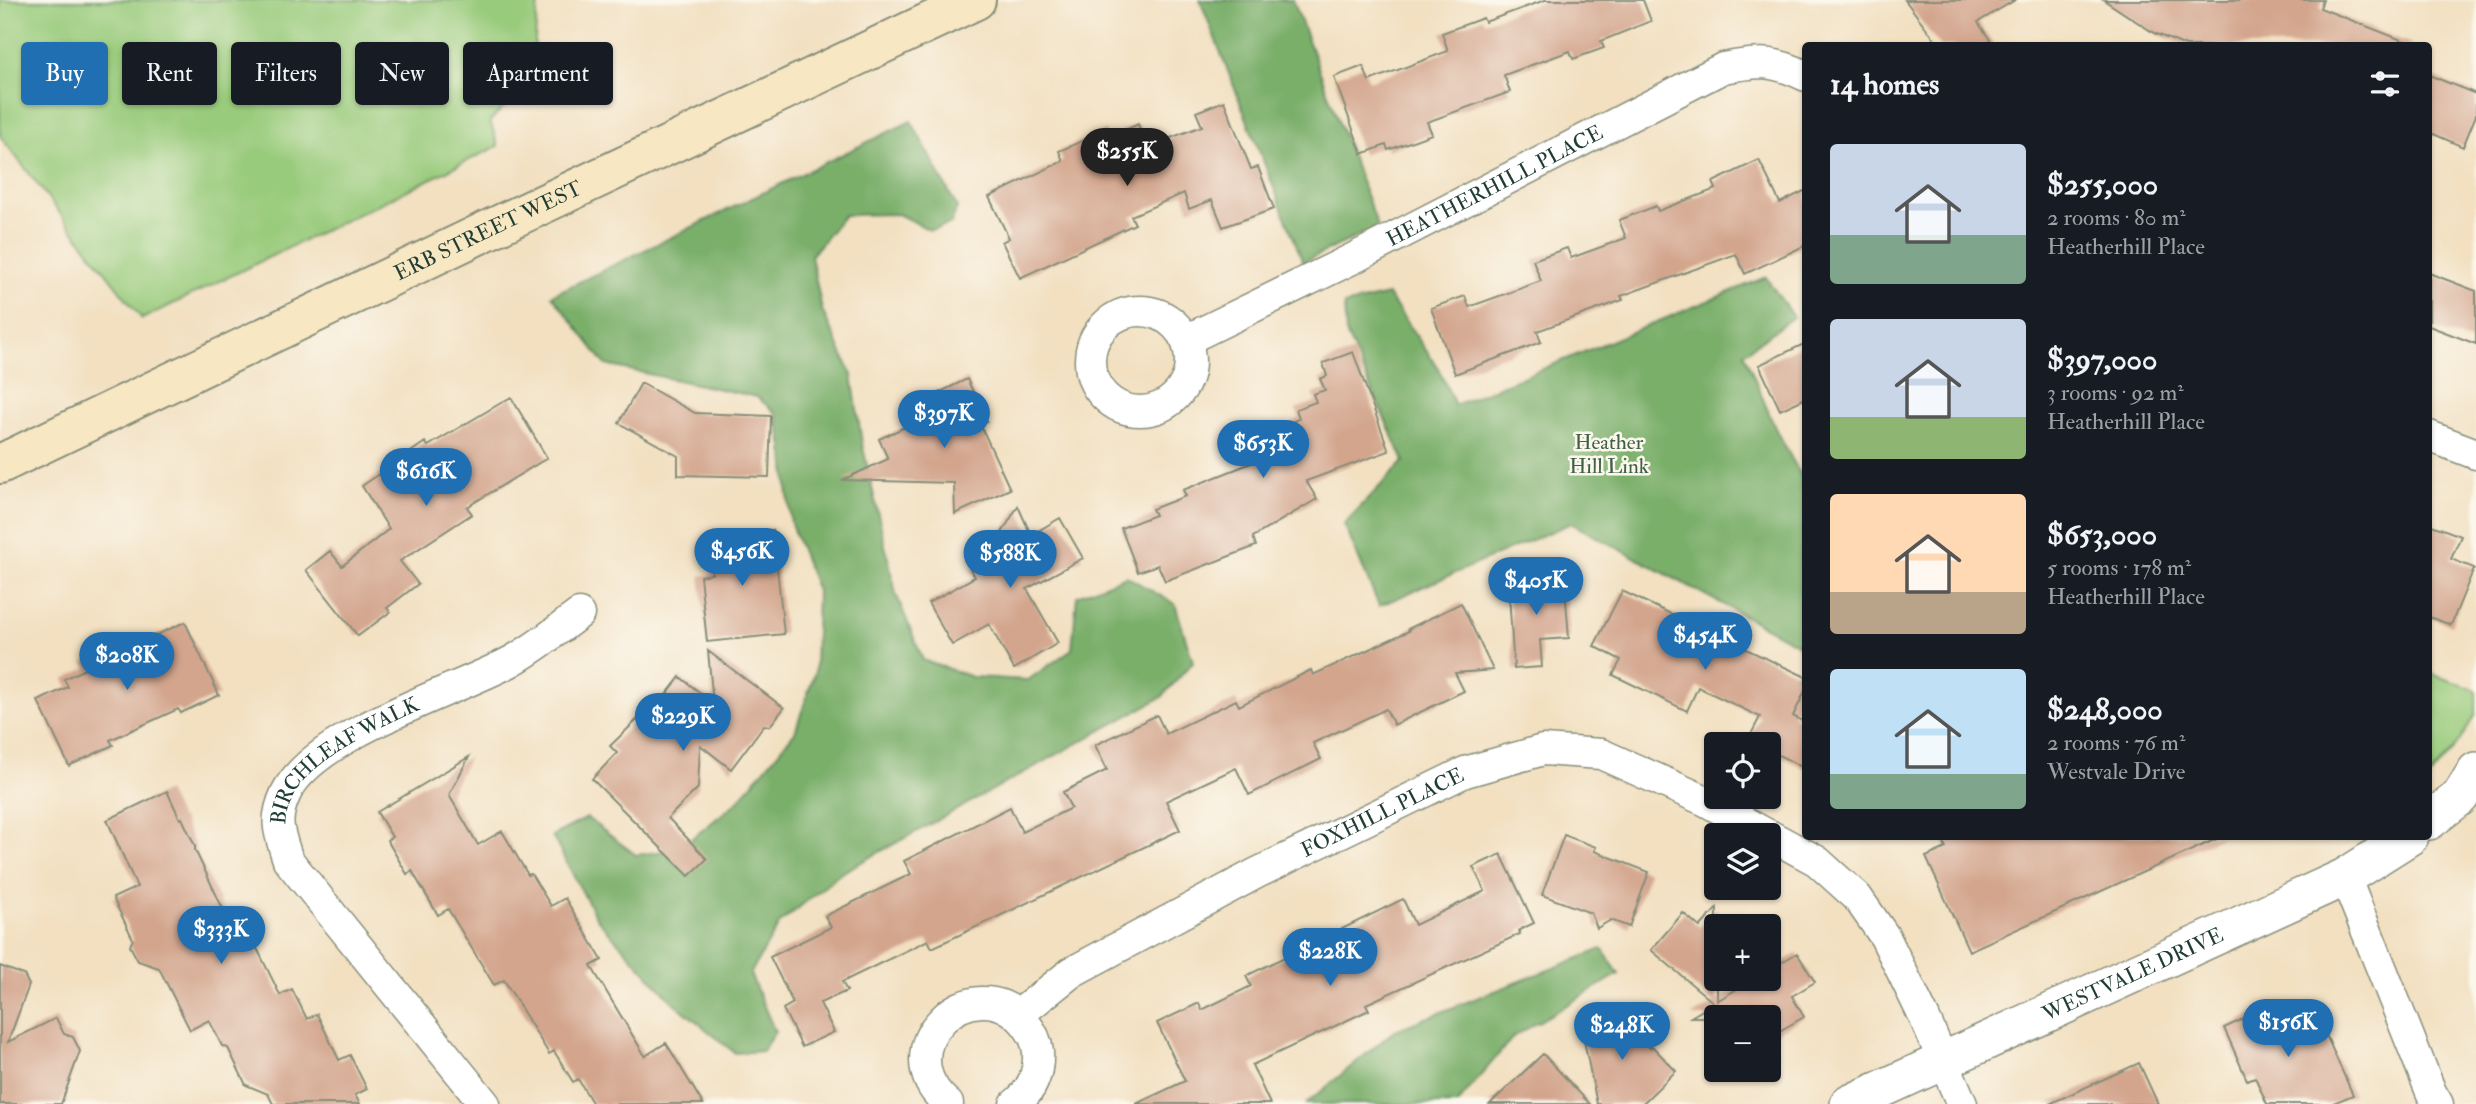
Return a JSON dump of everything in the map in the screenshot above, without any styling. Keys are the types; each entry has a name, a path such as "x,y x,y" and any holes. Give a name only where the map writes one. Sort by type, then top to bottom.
{"main road":[{"name":"ERB STREET WEST","path":"0,464 976,0"}],"street":[{"name":"HEATHERHILL PLACE","path":"1186,340 1356,257 1723,68 1754,62 1782,65 1802,74"},
{"path":"2432,437 2476,454"},
{"name":"BIRCHLEAF WALK","path":"485,1104 288,860 276,822 287,792 312,761 342,739 511,662 579,614"},
{"name":"FOXHILL PLACE","path":"1018,1015 1072,972 1257,873 1465,772 1543,750 1601,754 1706,801 1747,823"},
{"path":"2432,819 2460,797 2476,771"},
{"name":"WESTVALE DRIVE","path":"1849,1104 2345,877 2404,840"},
{"name":"FOXHILL PLACE","path":"1781,842 1817,861 1857,897 1885,937 1962,1104"},
{"path":"2345,877 2438,1104"},
{"path":"948,1104 936,1093 926,1073 925,1048 930,1035 942,1019 969,1003 1001,1006 1018,1015 1030,1029 1037,1047 1038,1065 1033,1084 1024,1098 1015,1104"}],"green space":[{"path":"0,0 538,0 535,42 463,42 463,105 506,105 490,121 498,146 142,319 0,136"},
{"path":"1200,0 1293,0 1378,227 1303,262"},
{"path":"911,121 957,207 951,224 930,230 898,214 844,215 811,256 822,310 852,375 862,443 896,594 923,660 972,677 1028,680 1072,649 1077,596 1126,576 1175,604 1193,662 1162,697 841,873 780,923 750,974 775,1032 762,1051 735,1053 673,1002 597,919 552,836 587,818 636,855 679,849 737,802 795,732 815,672 817,591 791,524 783,446 776,413 757,397 606,365 552,295"},
{"name":"Heather Hill Link","path":"1766,277 1793,317 1744,353 1775,428 1802,478 1802,647 1571,523 1379,606 1344,524 1404,461 1346,333 1344,305 1388,295 1438,368 1455,405"},
{"path":"2432,674 2476,690 2476,714 2459,742 2432,774"},
{"path":"1602,949 1619,974 1513,1037 1457,1104 1306,1104 1395,1030"}],"building":[{"path":"1545,0 1643,0 1651,21 1601,41 1604,48 1573,59 1570,51 1504,75 1510,92 1427,122 1432,134 1388,150 1386,145 1362,154 1334,77 1363,66 1369,81 1448,51 1442,33 1483,18 1485,22"},
{"path":"1905,0 2015,0 1978,22 1991,42 1937,42"},
{"path":"2104,0 2323,0 2320,8 2407,42 2176,42 2154,33"},
{"path":"2432,76 2476,94 2476,115 2463,147 2432,133"},
{"path":"1224,101 1251,169 1258,167 1274,209 1223,227 1212,200 1189,209 1184,193 1131,216 1135,224 1020,278 1002,242 1009,238 989,197 1063,161 1059,151 1105,131 1108,138 1138,124 1147,147 1202,126 1196,112"},
{"path":"1759,160 1780,203 1802,192 1802,247 1745,274 1736,254 1621,296 1623,300 1537,331 1541,342 1455,374 1431,308 1465,296 1469,307 1541,281 1533,260 1567,248 1571,258 1626,238 1619,220 1656,206 1658,211 1716,189 1713,182"},
{"path":"2432,274 2476,291 2476,344 2432,327"},
{"path":"1802,345 1802,400 1780,410 1759,365"},
{"path":"1353,352 1389,451 1306,481 1317,499 1253,537 1256,546 1165,581 1158,565 1138,572 1121,528 1155,515 1152,509 1186,496 1183,490 1254,462 1246,451 1299,418 1296,409 1316,402 1313,394 1325,390 1320,379 1327,376 1323,363"},
{"path":"967,379 987,421 980,424 1010,489 955,514 954,483 842,480 888,459 879,439 922,419 915,404"},
{"path":"641,383 695,413 771,416 769,477 678,475 678,456 619,423"},
{"path":"511,397 547,458 467,507 472,514 400,561 418,584 387,608 390,612 358,636 306,570 330,551 342,566 389,529 362,486 425,442 428,446"},
{"path":"1018,506 1031,535 1060,518 1083,558 1027,589 1058,643 1014,669 989,624 952,645 928,603 975,577 970,569 985,561"},
{"path":"2432,525 2461,536 2451,559 2474,568 2451,625 2432,618"},
{"path":"773,530 784,634 707,642 700,576 712,574 708,536"},
{"path":"1564,576 1569,638 1540,640 1542,667 1514,669 1508,580"},
{"path":"1622,591 1802,675 1802,697 1793,716 1802,721 1802,767 1781,756 1781,732 1752,732 1760,717 1698,687 1687,711 1613,675 1621,660 1594,646"},
{"path":"1461,603 1493,670 1455,673 1464,691 1394,725 1386,709 1313,743 1321,759 1249,795 1236,768 1166,801 1180,830 932,948 928,940 842,982 847,991 820,1003 834,1032 802,1047 783,1009 793,1003 770,957 831,927 825,916 911,874 904,861 1010,807 1022,832 1071,808 1063,792 1107,770 1095,745 1157,715 1166,734 1236,700 1239,706 1311,670 1313,675 1409,631 1408,629"},
{"path":"185,622 219,695 181,713 178,709 110,740 113,745 69,766 38,701 68,687 64,679 87,668 84,662 124,643 126,649"},
{"path":"708,651 784,708 770,726 764,725 731,769 700,745 698,788 668,818 707,859 689,876 592,779 617,753 610,746 640,717 645,722 680,677 713,703"},
{"path":"469,757 449,795 478,845 502,831 528,875 531,874 551,906 565,898 602,960 591,966 645,1056 666,1043 703,1104 593,1104 578,1079 573,1082 554,1051 549,1054 504,980 494,985 448,909 438,915 412,871 407,874 387,840 392,837 377,812"},
{"path":"167,791 233,930 245,924 280,995 292,989 307,1019 317,1014 339,1060 350,1055 367,1089 355,1095 360,1104 273,1104 268,1094 246,1085 228,1048 222,1046 209,1020 190,1030 159,968 138,961 130,946 133,939 113,898 137,887 107,820"},
{"path":"1564,835 1596,847 1594,851 1649,872 1629,927 1611,920 1597,928 1591,913 1542,895"},
{"path":"1943,840 2214,840 1969,951 1926,857 1946,848"},
{"path":"1501,854 1534,923 1519,930 1520,934 1366,1004 1369,1010 1252,1065 1270,1104 1136,1104 1185,1081 1157,1023 1199,1003 1202,1010 1251,986 1246,976 1403,899 1415,925 1485,891 1473,867"},
{"path":"1683,913 1700,927 1704,923 1704,991 1717,991 1717,1001 1734,991 1781,991 1781,963 1797,953 1815,982 1792,996 1804,1017 1781,1030 1781,1005 1711,1005 1714,1003 1651,950"},
{"path":"0,966 24,975 29,985 8,1042 56,1018 64,1034 73,1037 80,1051 61,1104 0,1104"},
{"path":"2280,1002 2292,1029 2318,1017 2353,1095 2331,1104 2267,1104 2255,1077 2247,1080 2224,1028"},
{"path":"1613,1009 1676,1071 1642,1104 1597,1104 1582,1031 1593,1017 1601,1020"},
{"path":"1704,1009 1704,1017 1691,1017"},
{"path":"1543,1054 1590,1104 1490,1104"},
{"path":"2139,1063 2158,1104 2049,1104"}]}
